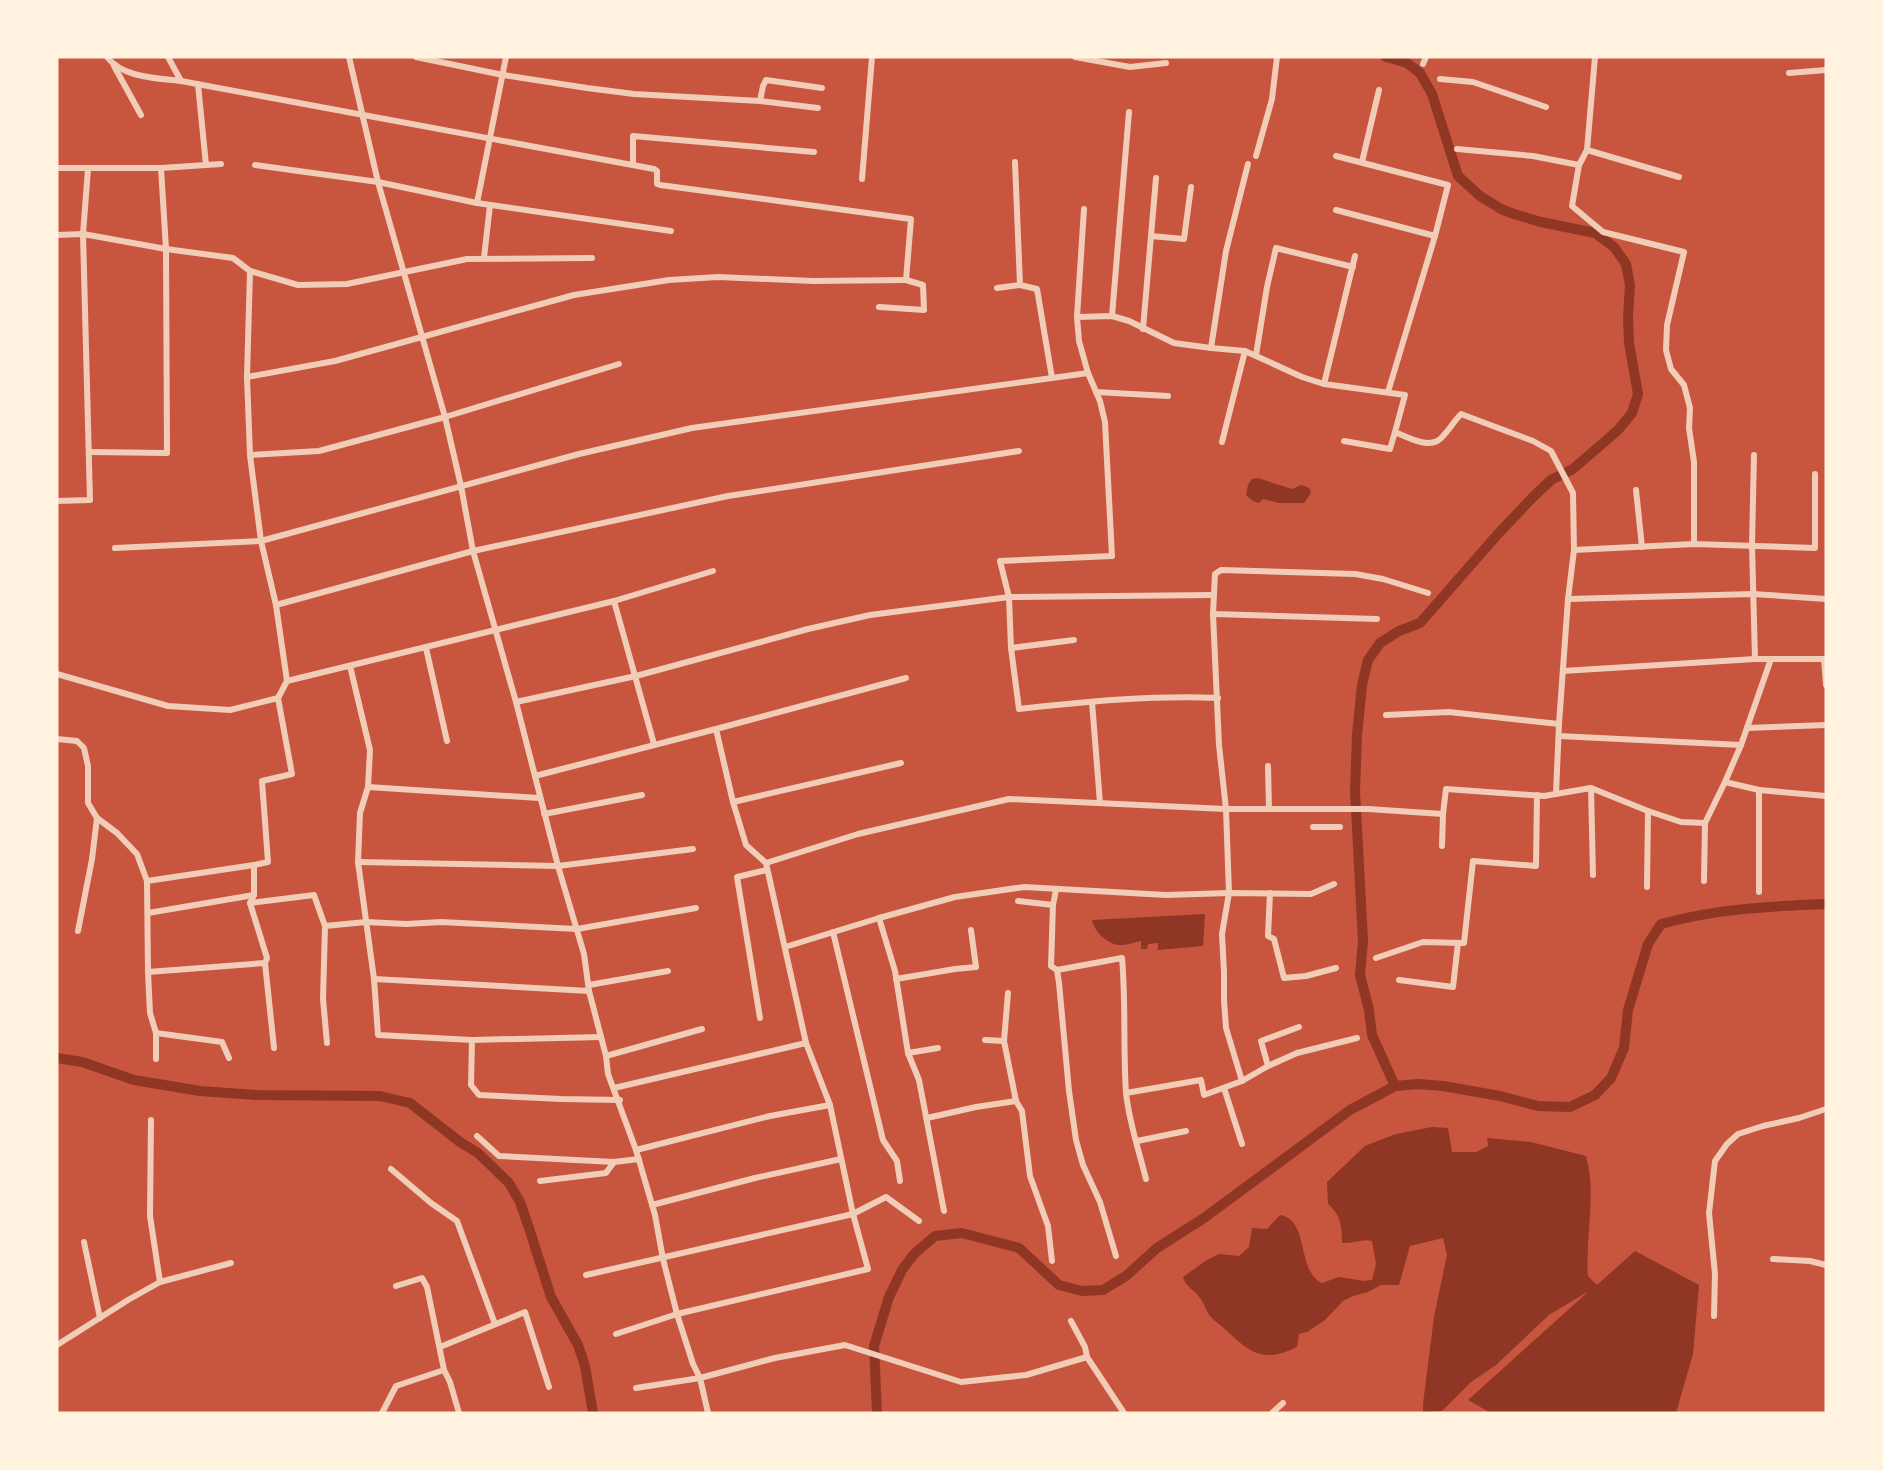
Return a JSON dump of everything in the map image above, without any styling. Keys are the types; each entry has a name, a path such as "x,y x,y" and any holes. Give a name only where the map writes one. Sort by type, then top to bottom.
{"street":[{"path":"108,57 141,115"},
{"path":"168,57 181,81"},
{"path":"350,57 378,182 445,417 473,551 584,954 608,1074 620,1100 639,1159 677,1314 693,1364 700,1378 708,1413"},
{"path":"416,57 502,75 634,94 760,101 818,108"},
{"path":"477,203 506,57"},
{"path":"862,179 872,57"},
{"path":"1075,57 1103,60 1130,67 1166,63"},
{"path":"1256,156 1272,99 1277,57"},
{"path":"1595,57 1587,150 1579,165 1572,206 1603,232 1684,252 1667,325 1666,350 1671,369 1684,386 1690,408 1689,428 1694,462 1694,544"},
{"path":"114,66 143,76 198,84 633,165 657,171 657,184 660,185 911,219 906,280"},
{"path":"1789,73 1826,70"},
{"path":"1440,79 1473,82 1546,107"},
{"path":"760,101 766,80 822,88"},
{"path":"198,84 206,165"},
{"path":"1362,162 1379,90"},
{"path":"1112,316 1129,112"},
{"path":"633,165 633,136 814,152"},
{"path":"1457,149 1533,156 1579,165"},
{"path":"1587,150 1679,177"},
{"path":"1336,156 1448,185 1388,392"},
{"path":"1015,162 1020,285"},
{"path":"57,168 161,168 221,164"},
{"path":"1211,348 1226,251 1248,164"},
{"path":"255,165 378,182 477,203 670,231"},
{"path":"89,452 167,453 166,249 161,168"},
{"path":"57,501 90,500 83,234 88,169"},
{"path":"1143,329 1156,178"},
{"path":"1151,236 1184,239 1191,187"},
{"path":"484,258 490,205"},
{"path":"1084,209 1077,317 1079,341 1105,422 1112,556 1001,560 1009,597 1011,648 1019,709 1122,698 1188,696 1218,698"},
{"path":"1336,210 1435,236"},
{"path":"57,234 83,234 233,258 250,271 298,285 348,284 467,259 592,258"},
{"path":"1256,355 1276,248 1353,267"},
{"path":"1324,384 1355,256"},
{"path":"147,881 268,862 262,781 292,774 278,698 287,681 276,605 261,541 250,455 247,377 250,271"},
{"path":"718,276 718,285"},
{"path":"247,377 335,361 574,295 669,280 718,276 813,281 906,280 923,285 924,310 879,307"},
{"path":"997,288 1020,285 1037,289 1052,378"},
{"path":"1077,317 1112,316 1129,321 1174,343 1245,351 1302,377 1324,384 1406,394 1390,449 1344,441"},
{"path":"1222,442 1245,351"},
{"path":"250,455 319,451 445,417 619,364"},
{"path":"115,548 261,541 579,454 692,428 1088,373"},
{"path":"1096,392 1168,396"},
{"path":"1395,432 1429,444 1442,438 1461,414 1533,441 1551,451 1573,493 1574,550 1568,598 1556,794"},
{"path":"276,605 473,551 728,496 1019,451"},
{"path":"1754,455 1752,545 1755,659"},
{"path":"1574,550 1694,544 1815,548 1815,474"},
{"path":"1636,490 1642,547"},
{"path":"1242,1081 1226,1028 1224,1000 1222,934 1228,893 1226,809 1219,745 1213,595 1215,574 1221,570 1355,574 1383,579 1428,593"},
{"path":"287,681 614,601 713,572"},
{"path":"1568,598 1753,594 1826,599"},
{"path":"516,702 636,676 808,629 870,615 1009,597 1213,595"},
{"path":"614,601 654,744"},
{"path":"1214,614 1377,619"},
{"path":"1011,648 1074,640"},
{"path":"426,648 447,741"},
{"path":"1563,671 1755,659 1825,659 1826,685"},
{"path":"1704,881 1705,823 1741,745 1771,659"},
{"path":"350,666 370,750 368,787 360,813 358,862 374,979 378,1035 472,1040 601,1037"},
{"path":"57,674 168,706 230,710 278,698"},
{"path":"535,776 906,678"},
{"path":"1092,702 1100,803"},
{"path":"1386,715 1449,712 1559,724"},
{"path":"1747,728 1826,726"},
{"path":"616,1334 677,1314 868,1269 830,1105 806,1043 767,866 746,845 733,802 716,729"},
{"path":"1559,736 1741,745"},
{"path":"57,739 77,741 84,748 88,766 88,803 96,818 117,833 137,854 147,881 150,1013 156,1033 156,1059"},
{"path":"733,802 901,763"},
{"path":"1268,766 1269,809"},
{"path":"1725,782 1759,790 1826,796"},
{"path":"368,787 540,798"},
{"path":"1591,788 1593,875"},
{"path":"1442,846 1446,789 1537,795 1591,788 1681,822 1705,823"},
{"path":"1759,790 1759,892"},
{"path":"544,814 642,795"},
{"path":"1376,958 1423,942 1464,943 1473,861 1536,866 1537,795"},
{"path":"760,1018 737,877 858,834 1009,799 1226,809 1368,810 1443,814"},
{"path":"1647,887 1648,811"},
{"path":"78,931 92,859 96,818"},
{"path":"1313,827 1340,827"},
{"path":"358,862 558,866 693,849"},
{"path":"254,865 254,895 250,903 267,958 265,963 274,1048"},
{"path":"784,947 968,894 1024,887 1166,895 1311,894 1334,884"},
{"path":"1056,890 1053,905 1051,966 1056,970 1062,1010 1076,1140 1083,1165 1100,1202 1116,1256"},
{"path":"1270,893 1268,936 1274,939 1284,978 1306,976 1336,968"},
{"path":"148,913 254,895"},
{"path":"250,903 314,895 325,926 323,999 327,1043"},
{"path":"1018,901 1053,905"},
{"path":"325,926 366,922 406,924 441,922 577,929 696,908"},
{"path":"879,918 896,980 908,1053 919,1080 944,1211"},
{"path":"896,980 955,969 976,968 971,930"},
{"path":"833,932 883,1140 897,1161 900,1181"},
{"path":"1399,980 1453,987 1458,943"},
{"path":"1056,970 1122,958 1126,1093 1146,1179"},
{"path":"148,972 265,963"},
{"path":"374,979 589,988 668,971"},
{"path":"1008,993 1004,1041 1016,1101 1022,1111 1030,1176 1048,1226 1052,1261"},
{"path":"1268,1066 1261,1041 1299,1027"},
{"path":"606,1056 702,1029"},
{"path":"156,1033 222,1042 229,1058"},
{"path":"1126,1093 1201,1080 1204,1095 1242,1081 1297,1053 1357,1038"},
{"path":"472,1040 471,1085 479,1095 561,1100 620,1100"},
{"path":"986,1040 1004,1041"},
{"path":"614,1088 806,1043"},
{"path":"908,1053 938,1048"},
{"path":"1224,1088 1242,1144"},
{"path":"927,1118 1016,1101"},
{"path":"636,1150 770,1116 830,1105"},
{"path":"1714,1316 1715,1274 1709,1213 1715,1161 1727,1144 1738,1134 1826,1109"},
{"path":"150,1120 150,1216 160,1282"},
{"path":"1137,1141 1186,1131"},
{"path":"477,1136 499,1156 614,1162 639,1159"},
{"path":"652,1205 755,1178 841,1159"},
{"path":"540,1181 606,1173 614,1162"},
{"path":"391,1169 431,1203 457,1221 495,1324"},
{"path":"586,1275 854,1214 886,1197 919,1221"},
{"path":"84,1242 100,1318"},
{"path":"1773,1259 1810,1261 1826,1265"},
{"path":"57,1345 160,1282 231,1263"},
{"path":"396,1286 422,1278 427,1287 444,1370 459,1413"},
{"path":"440,1347 525,1312 549,1388"},
{"path":"1071,1321 1085,1347 1087,1357 1124,1413"},
{"path":"636,1388 700,1378 775,1358 845,1345 960,1382 1026,1375 1087,1357"},
{"path":"382,1413 396,1386 444,1370"},
{"path":"1272,1413 1283,1403"}],"shaded area":[{"path":"1258,478 1292,489 1301,485 1309,488 1311,493 1304,503 1279,503 1263,499 1259,503 1246,495 1252,479"},
{"path":"1205,914 1203,946 1158,950 1158,943 1148,944 1147,949 1141,949 1141,941 1117,945 1107,941 1093,925 1092,920"},
{"path":"1432,1127 1448,1128 1452,1152 1476,1152 1488,1146 1487,1138 1531,1142 1586,1156 1591,1185 1588,1276 1597,1285 1635,1251 1699,1285 1693,1354 1676,1413 1491,1413 1468,1400 1589,1291 1549,1315 1496,1365 1471,1382 1442,1411 1423,1413 1434,1317 1447,1255 1443,1238 1410,1246 1399,1285 1381,1285 1343,1301 1325,1320 1307,1332 1299,1334 1297,1347 1276,1354 1259,1354 1236,1339 1209,1315 1198,1295 1186,1284 1183,1277 1207,1260 1219,1254 1239,1256 1249,1247 1252,1228 1267,1229 1280,1215 1289,1219 1296,1226 1309,1268 1314,1277 1322,1283 1339,1277 1372,1280 1376,1264 1372,1241 1342,1243 1340,1222 1336,1212 1328,1204 1327,1182 1365,1146 1396,1134"}],"waterway":[{"path":"1386,57 1407,63 1420,73 1432,94 1458,176 1480,196 1514,214 1595,233 1614,247 1626,264 1630,285 1629,343 1638,394 1632,413 1618,430 1573,469 1551,480 1497,535 1420,623 1399,631 1380,643 1368,660 1362,685 1357,735 1355,791 1363,941 1360,975 1369,1010 1372,1035 1395,1086"},
{"path":"877,1413 874,1346 889,1297 902,1270 914,1254 935,1236 962,1233 1019,1248 1059,1285 1082,1291 1103,1290 1126,1276 1157,1248 1204,1218 1350,1110 1395,1086 1418,1084 1443,1086 1500,1096 1538,1106 1570,1107 1595,1095 1611,1078 1624,1048 1628,1010 1648,944 1661,924 1722,912 1763,907 1826,904"},
{"path":"57,1058 82,1062 134,1080 200,1091 257,1095 380,1096 410,1103 460,1142 478,1153 509,1183 520,1202 551,1297 578,1345 585,1366 593,1413"}]}
